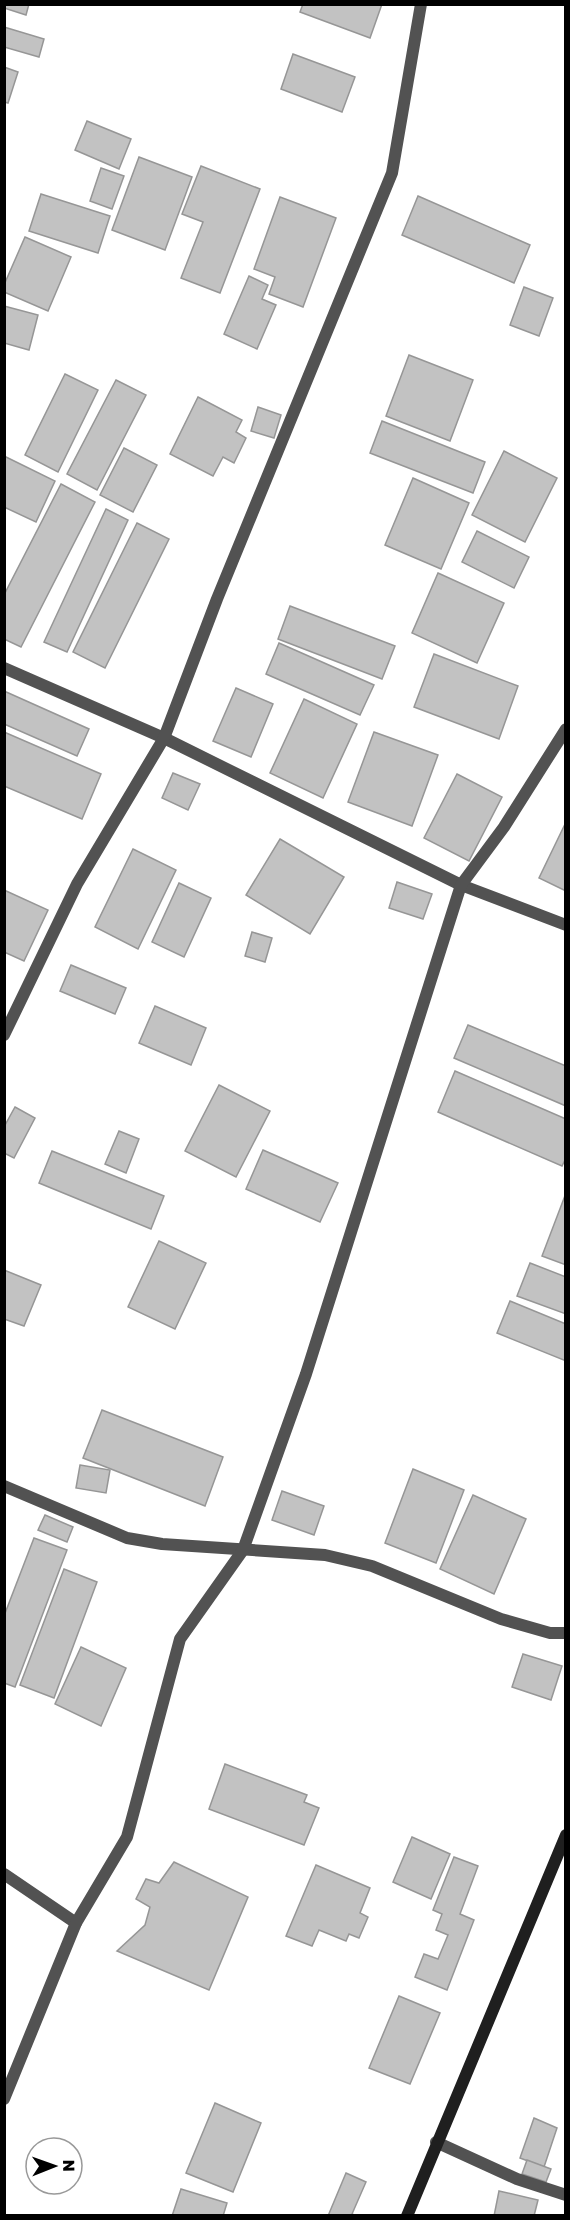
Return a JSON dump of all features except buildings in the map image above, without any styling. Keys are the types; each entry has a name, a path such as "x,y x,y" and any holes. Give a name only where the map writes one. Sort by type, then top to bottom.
{"street":[{"path":"4,1035 77,884 164,738 218,599 392,172 421,4"},
{"path":"4,668 164,738 461,885 566,925"},
{"path":"4,2099 76,1923 127,1837 180,1639 243,1550 310,1364 461,885 504,827 566,729"},
{"path":"4,1486 127,1538 162,1544 325,1555 372,1566 501,1619 550,1633 566,1633"},
{"path":"407,2216 565,1836"},
{"path":"4,1874 76,1923"},
{"path":"436,2142 517,2179 566,2195"}]}
